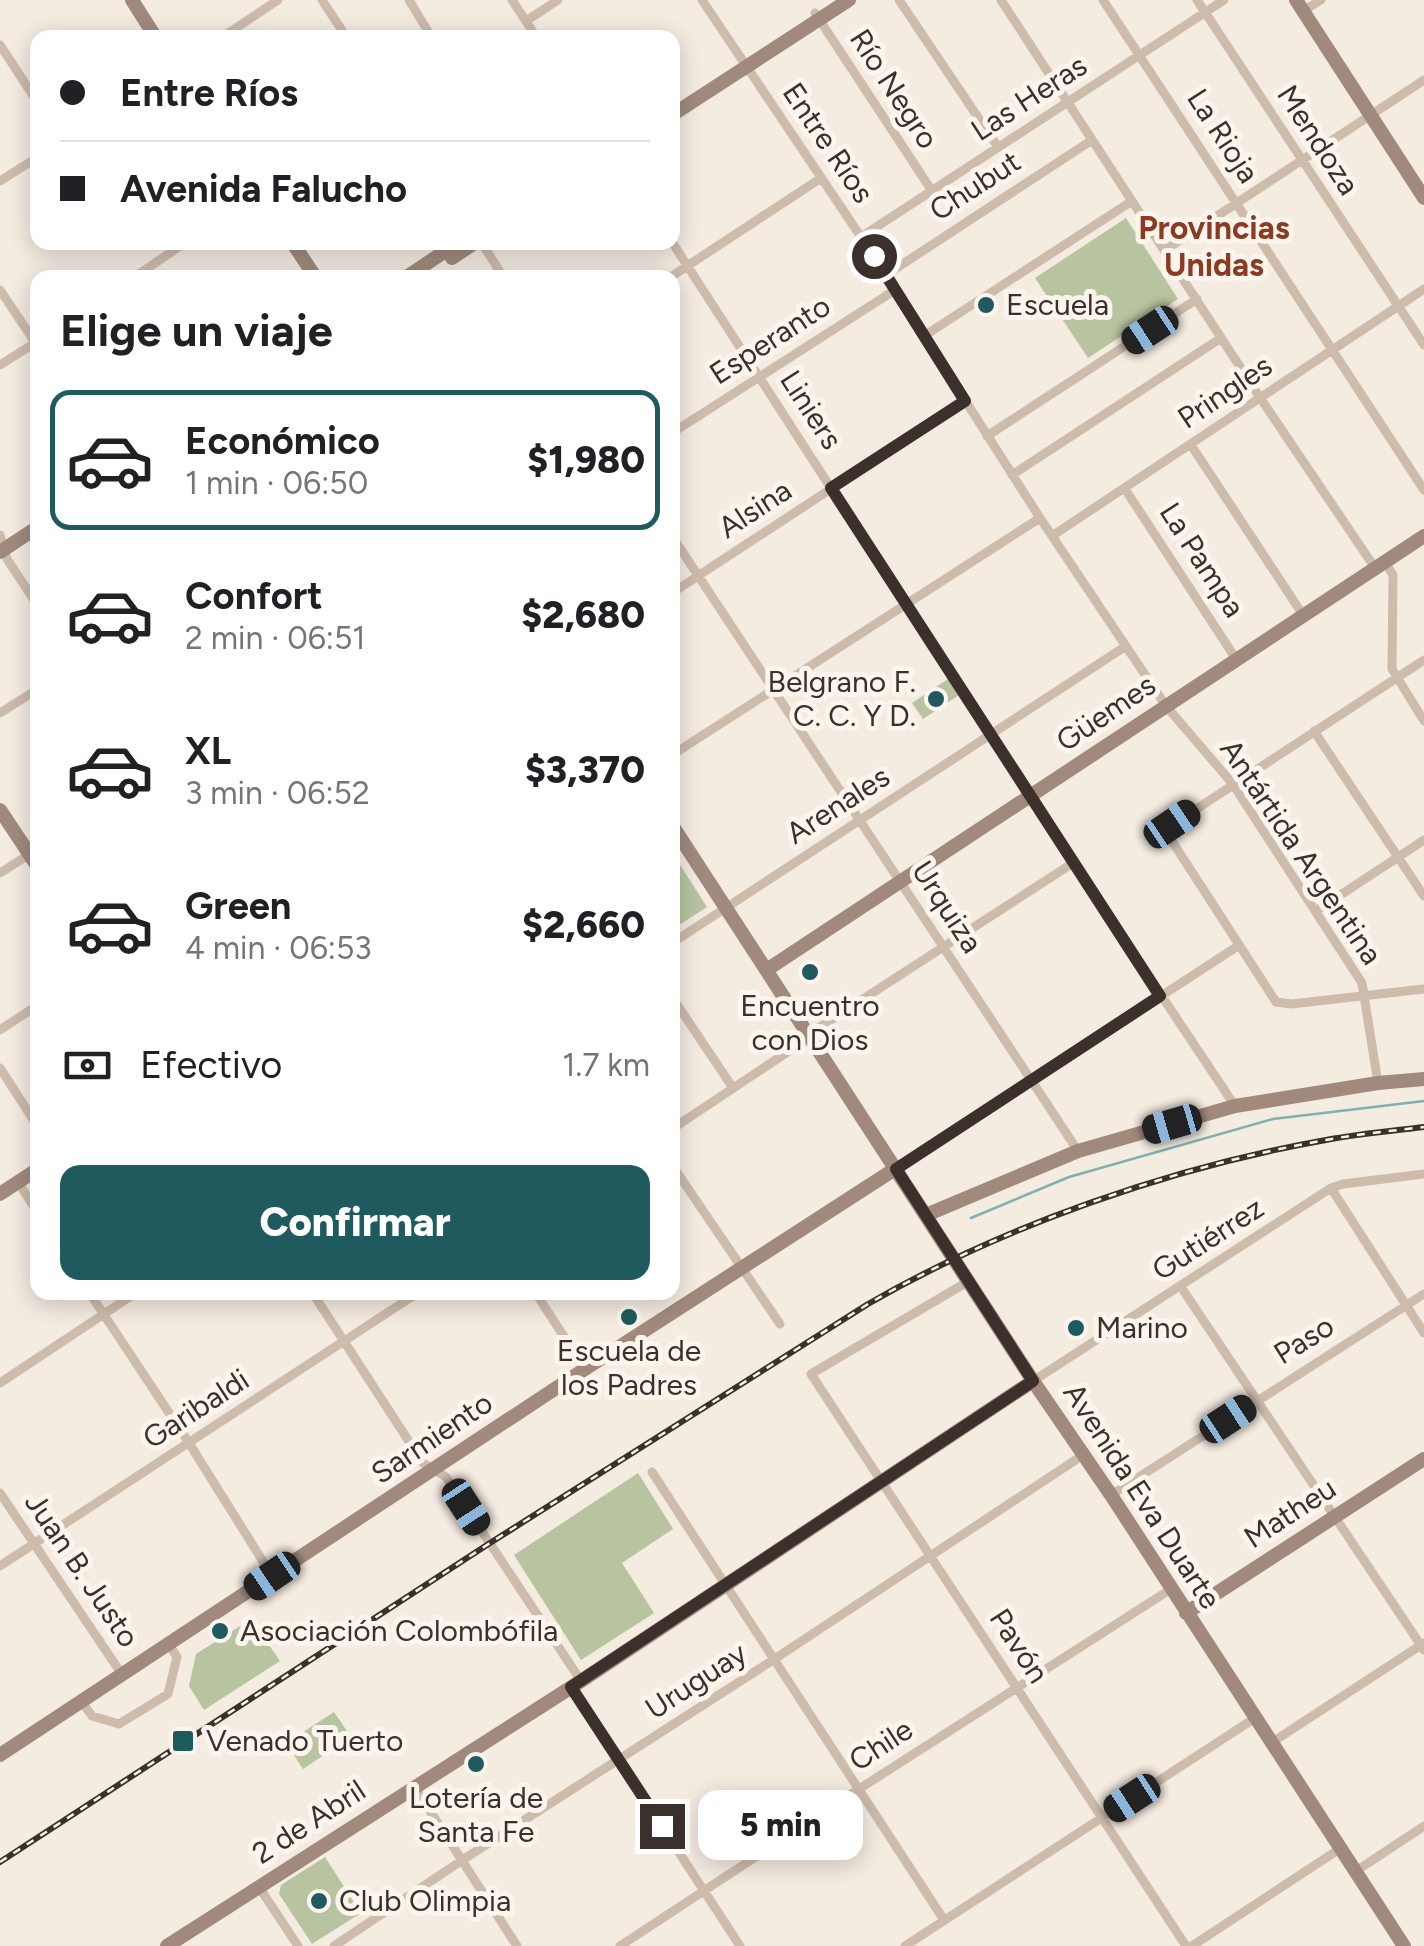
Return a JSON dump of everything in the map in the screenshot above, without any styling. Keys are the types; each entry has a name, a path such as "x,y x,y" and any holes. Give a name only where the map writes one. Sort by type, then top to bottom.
{"main road":[{"path":"132,0 151,30"},
{"path":"817,16 834,0"},
{"path":"680,109 817,16 849,0"},
{"path":"1300,6 1424,198"},
{"path":"680,100 744,64"},
{"path":"417,270 447,250"},
{"path":"435,270 466,250"},
{"path":"2,545 30,531"},
{"name":"Güemes","path":"768,969 1424,536"},
{"path":"0,810 30,850"},
{"name":"Avenida Eva Duarte","path":"680,836 1404,1946"},
{"path":"926,1215 1078,1151 1234,1106 1424,1078"},
{"name":"Sarmiento","path":"0,1755 896,1169"},
{"path":"0,1194 30,1174"},
{"name":"2 de Abril","path":"167,1946 576,1684 1033,1381"},
{"name":"Matheu","path":"1186,1613 1424,1458"}],"street":[{"path":"233,30 278,0"},
{"path":"322,0 342,30"},
{"path":"409,0 427,30"},
{"path":"512,0 532,30"},
{"path":"526,21 558,0"},
{"name":"Entre Ríos","path":"702,0 886,275 1040,518"},
{"path":"899,0 998,148"},
{"path":"1001,0 1261,399 1380,565 1393,575 1391,661 1396,678 1424,721"},
{"name":"La Rioja","path":"1103,0 1424,490"},
{"name":"Mendoza","path":"1197,0 1424,345"},
{"name":"Las Heras","path":"861,237 1224,0"},
{"path":"1300,6 1321,0"},
{"name":"Río Negro","path":"817,16 932,191"},
{"path":"0,45 30,91"},
{"path":"1164,250 1424,80"},
{"name":"Chubut","path":"886,275 1092,140"},
{"path":"0,182 30,162"},
{"path":"680,271 821,178"},
{"path":"924,336 1132,201"},
{"path":"145,270 174,250"},
{"name":"Liniers","path":"677,250 1234,1106"},
{"name":"Pringles","path":"1052,536 1424,289"},
{"path":"0,290 30,335"},
{"name":"Esperanto","path":"680,428 895,290"},
{"path":"987,436 1197,299"},
{"path":"1012,475 1222,338"},
{"path":"0,365 30,348"},
{"name":"Alsina","path":"680,588 965,401"},
{"path":"1191,445 1303,615"},
{"name":"La Pampa","path":"1126,488 1236,659"},
{"path":"680,749 1040,518"},
{"name":"Antártida Argentina","path":"1040,518 1166,706 1232,784 1362,984 1378,1084"},
{"path":"2,545 7,560 30,594"},
{"name":"Urquiza","path":"680,548 1078,1151"},
{"name":"Arenales","path":"680,938 1126,646"},
{"path":"1424,660 1172,824 1170,838 1276,1002 1291,1004 1424,989"},
{"path":"0,713 30,694"},
{"path":"1314,731 1424,896"},
{"path":"1316,911 1424,840"},
{"path":"0,873 30,859"},
{"path":"680,1123 1073,864"},
{"path":"896,1169 1238,946"},
{"path":"0,1030 30,1010"},
{"path":"680,1010 734,1088"},
{"path":"0,1068 30,1115"},
{"name":"Gutiérrez","path":"1033,1381 1331,1188 1424,1174"},
{"path":"680,1177 780,1324"},
{"path":"18,1182 30,1201"},
{"path":"1331,1188 1424,1333"},
{"name":"Pavón","path":"968,1281 811,1374 1189,1946"},
{"path":"1181,1286 1423,1646 1271,1743"},
{"name":"Paso","path":"1111,1494 1424,1294"},
{"path":"94,1300 272,1576"},
{"path":"0,1382 125,1300"},
{"path":"317,1300 423,1463 446,1477 576,1684 618,1761 740,1946"},
{"name":"Garibaldi","path":"0,1566 407,1300"},
{"path":"540,1300 585,1369"},
{"name":"Uruguay","path":"334,1946 1083,1454"},
{"path":"652,1472 944,1920"},
{"name":"Juan B. Justo","path":"0,1493 123,1676"},
{"name":"Chile","path":"620,1946 1171,1589"},
{"path":"82,1702 92,1716 119,1724 168,1694 178,1657 169,1645"},
{"path":"905,1946 1256,1718"},
{"path":"414,1786 517,1946"},
{"path":"1356,1871 1424,1826"},
{"path":"1189,1946 1341,1848"},
{"path":"259,1887 298,1946"}],"green space":[{"path":"1126,218 1178,299 1088,358 1035,278"},
{"name":"Belgrano F. C. C. Y D.","path":"948,679 959,695 923,719 912,703"},
{"path":"680,865 707,907 680,924"},
{"path":"638,1473 673,1529 622,1563 654,1613 581,1660 514,1555"},
{"path":"251,1619 280,1661 204,1710 189,1686 196,1654"},
{"path":"334,1712 351,1737 303,1769 286,1743"},
{"name":"Club Olimpia","path":"325,1857 361,1913 312,1944 279,1894 281,1885"}],"waterway":[{"path":"971,1218 1069,1177 1273,1119 1424,1101"}],"railway":[{"path":"0,1862 490,1543 868,1304 920,1276 1032,1225 1149,1183 1268,1152 1424,1127"}],"place":[{"name":"Escuela","path":"986,305"},
{"name":"Belgrano F. C. C. Y D.","path":"936,699"},
{"name":"Encuentro con Dios","path":"810,972"},
{"name":"Escuela de los Padres","path":"629,1317"},
{"name":"Marino","path":"1076,1328"},
{"name":"Asociación Colombófila","path":"220,1631"},
{"name":"Venado Tuerto","path":"183,1741"},
{"name":"Lotería de Santa Fe","path":"476,1764"},
{"name":"Club Olimpia","path":"319,1901"}],"district":[{"name":"Provincias Unidas","path":"1214,246"}],"route":[{"path":"662,1826 571,1687 1033,1381 896,1169 1160,996 831,488 965,401 874,256"}]}
